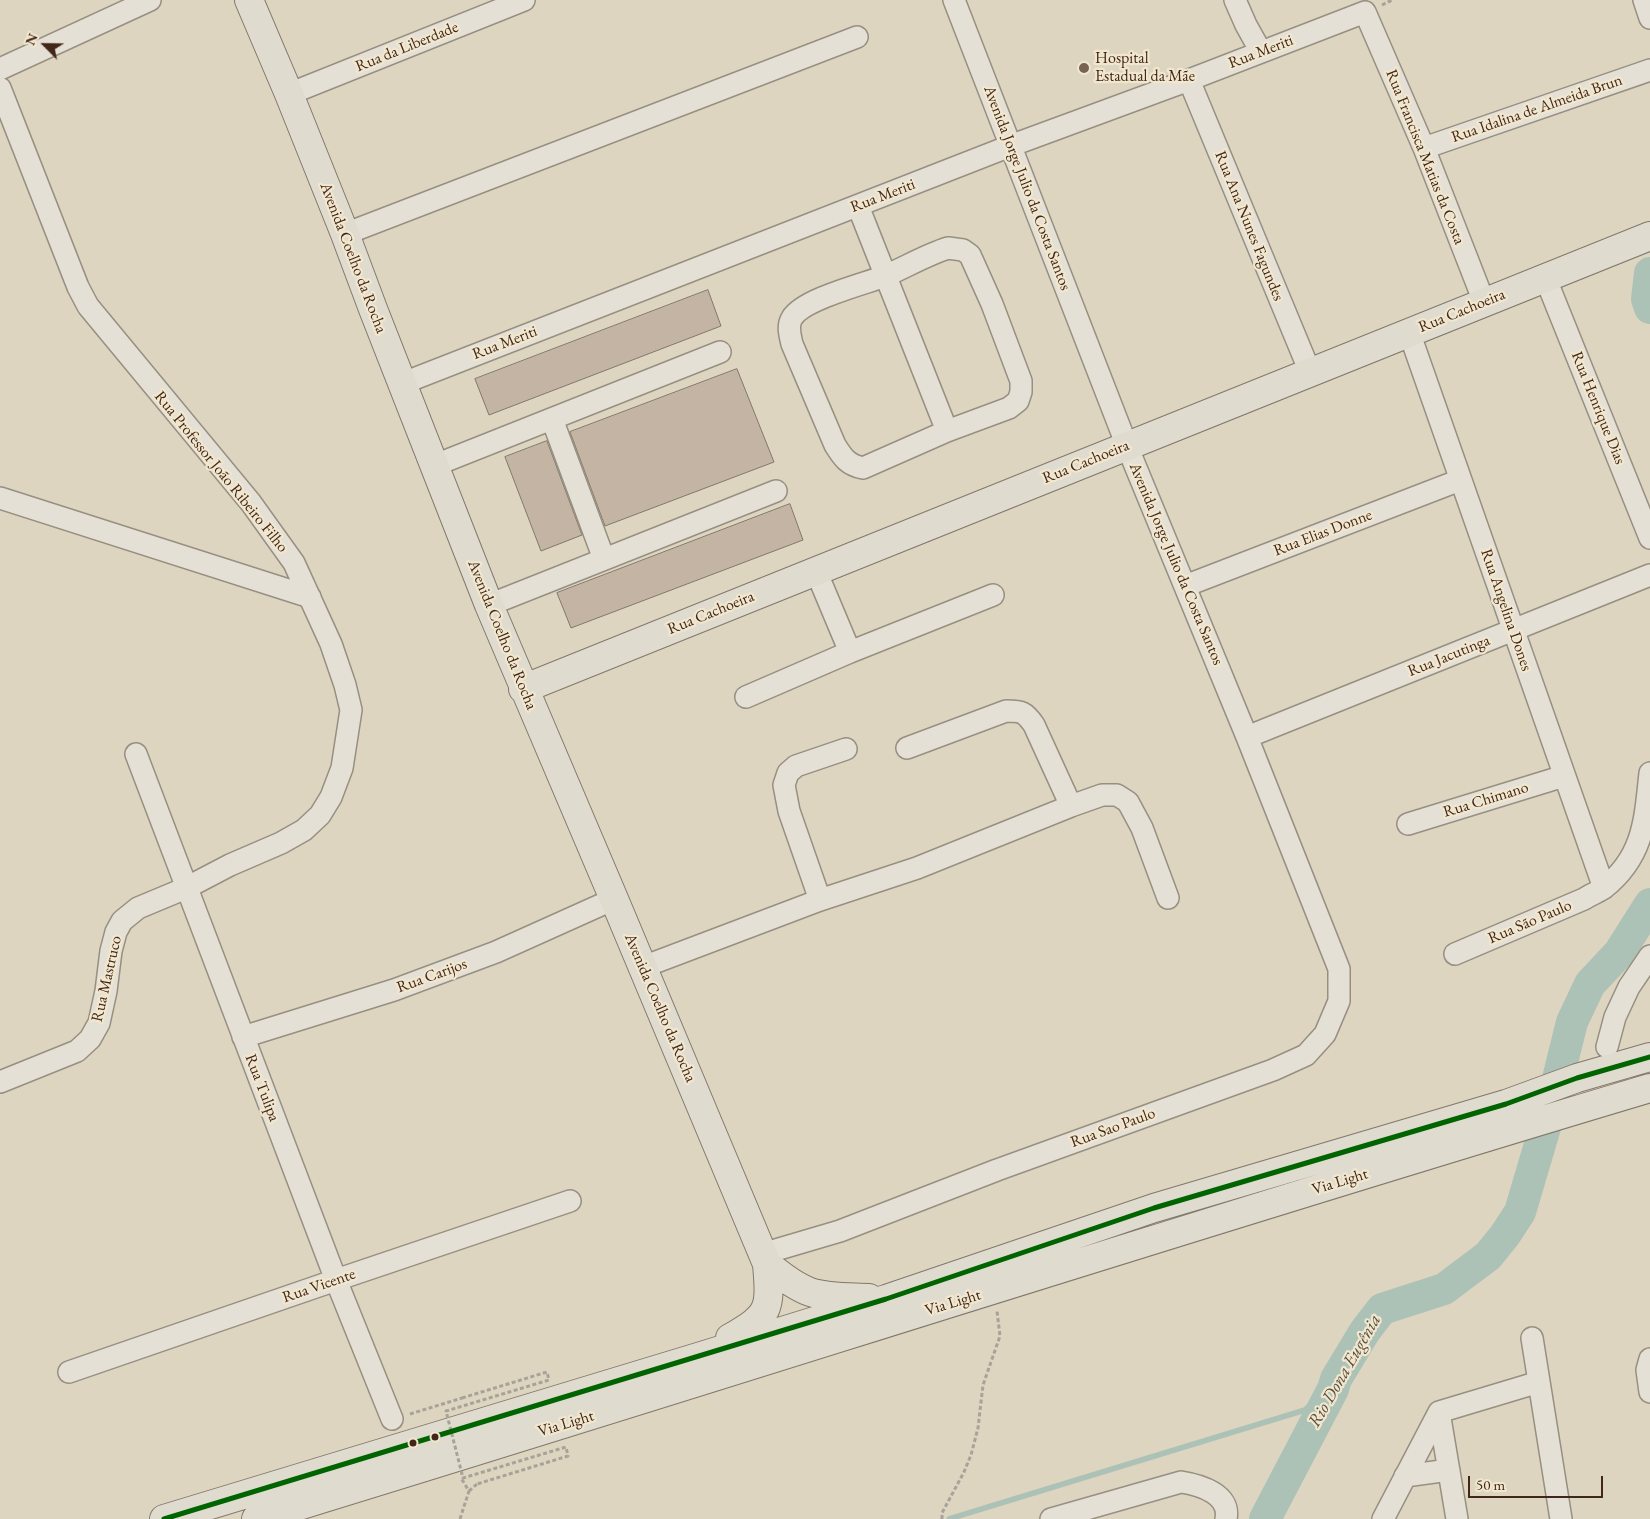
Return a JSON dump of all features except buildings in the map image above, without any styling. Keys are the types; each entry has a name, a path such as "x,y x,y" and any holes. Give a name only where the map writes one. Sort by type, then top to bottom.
{"main road":[{"name":"Avenida Coelho da Rocha","path":"249,0 345,234 433,466 523,689 614,899 765,1259 769,1295 765,1311 758,1321 698,1357"},
{"name":"Rua Cachoeira","path":"523,689 1650,236"},
{"name":"Via Light","path":"164,1519 886,1299 1154,1208 1506,1104 1577,1078 1650,1057"},
{"name":"Via Light","path":"256,1519 1650,1088"},
{"path":"765,1259 794,1284 811,1292 886,1299"}],"street":[{"path":"0,69 150,0"},
{"name":"Rua da Liberdade","path":"289,94 524,0"},
{"name":"Avenida Jorge Julio da Costa Santos","path":"954,0 1126,446 1314,903"},
{"path":"1235,0 1261,52"},
{"path":"1644,0 1650,18"},
{"name":"Rua Meriti","path":"402,384 1010,146 1365,12"},
{"name":"Rua Francisca Matias da Costa","path":"1365,12 1424,148 1484,302"},
{"path":"345,234 857,37"},
{"name":"Rua Idalina de Almeida Brun","path":"1424,148 1650,70"},
{"name":"Rua Ana Nunes Fagundes","path":"1189,80 1310,372"},
{"name":"Rua Professor João Ribeiro Filho","path":"0,88 78,287 88,306 251,503 294,563 331,644 345,685 351,710 342,768 331,797 320,815 304,830 281,843 230,865 186,888"},
{"path":"858,206 947,431"},
{"path":"948,248 963,250 970,255 992,304 1022,381 1021,392 1018,401 1009,408 947,431 863,468 852,466 843,459 835,445 792,344 789,329 792,318 799,310 827,296 885,276 948,248"},
{"name":"Rua Henrique Dias","path":"1545,277 1650,538"},
{"name":"Rua Angelina Dones","path":"1409,332 1604,888"},
{"path":"433,466 720,352"},
{"path":"552,419 604,559"},
{"name":"Rua Elias Donne","path":"1185,586 1460,480"},
{"path":"489,605 776,491"},
{"path":"0,498 310,598"},
{"path":"816,571 850,652"},
{"name":"Rua Jacutinga","path":"1247,737 1650,575"},
{"path":"746,696 993,595"},
{"path":"907,748 1006,711 1018,711 1026,714 1034,725 1071,806"},
{"path":"820,900 789,810 784,785 788,773 796,766 846,749"},
{"name":"Rua Tulipa","path":"136,754 336,1280 392,1419"},
{"path":"1604,888 1630,861 1644,824 1650,773"},
{"name":"Rua Chimano","path":"1408,824 1564,776"},
{"path":"642,967 820,900 917,868 1102,795 1117,795 1128,802 1142,828 1168,898"},
{"name":"Rua Mastruco","path":"0,1082 77,1051 90,1039 99,1023 106,991 111,951 116,932 122,921 138,908 186,888"},
{"name":"Rua São Paulo","path":"1455,954 1584,899 1604,888"},
{"name":"Rua Carijos","path":"243,1037 404,987 496,952 614,899"},
{"name":"Rua Sao Paulo","path":"765,1259 998,1170 1273,1070 1306,1055 1326,1034 1339,1001 1339,970 1314,903"},
{"path":"1607,1047 1615,1017 1629,987 1650,956"},
{"name":"Rua Vicente","path":"69,1372 570,1201"},
{"path":"1532,1338 1561,1519"},
{"path":"1650,1359 1646,1370 1650,1392"},
{"path":"1383,1519 1439,1412 1539,1382"},
{"path":"1439,1412 1457,1519"},
{"path":"1405,1476 1449,1470"},
{"path":"1051,1519 1181,1482 1198,1485 1215,1493 1223,1502 1227,1512 1226,1519"}],"path":[{"path":"942,1519 942,1513 971,1455 978,1428 982,1385 1000,1336 997,1312 991,1291"},
{"path":"392,1419 547,1372 549,1380 446,1411 463,1478 566,1448 568,1456 477,1484 469,1491 460,1519"},
{"path":"450,1460 469,1491"}],"waterway":[{"name":"Rio Dona Eugênia","path":"1650,273 1647,299 1650,308"},
{"name":"Rio Dona Eugênia","path":"1265,1519 1333,1389 1336,1379 1365,1331 1382,1309 1444,1289 1488,1256 1520,1212 1551,1107 1572,1022 1590,984 1619,953 1650,904"},
{"path":"949,1519 1305,1410 1336,1379"}],"transit line":[{"path":"164,1519 886,1299 1154,1208 1506,1104 1577,1078 1650,1057"}],"place":[{"name":"Hospital Estadual da Mãe","path":"1084,68"}]}
